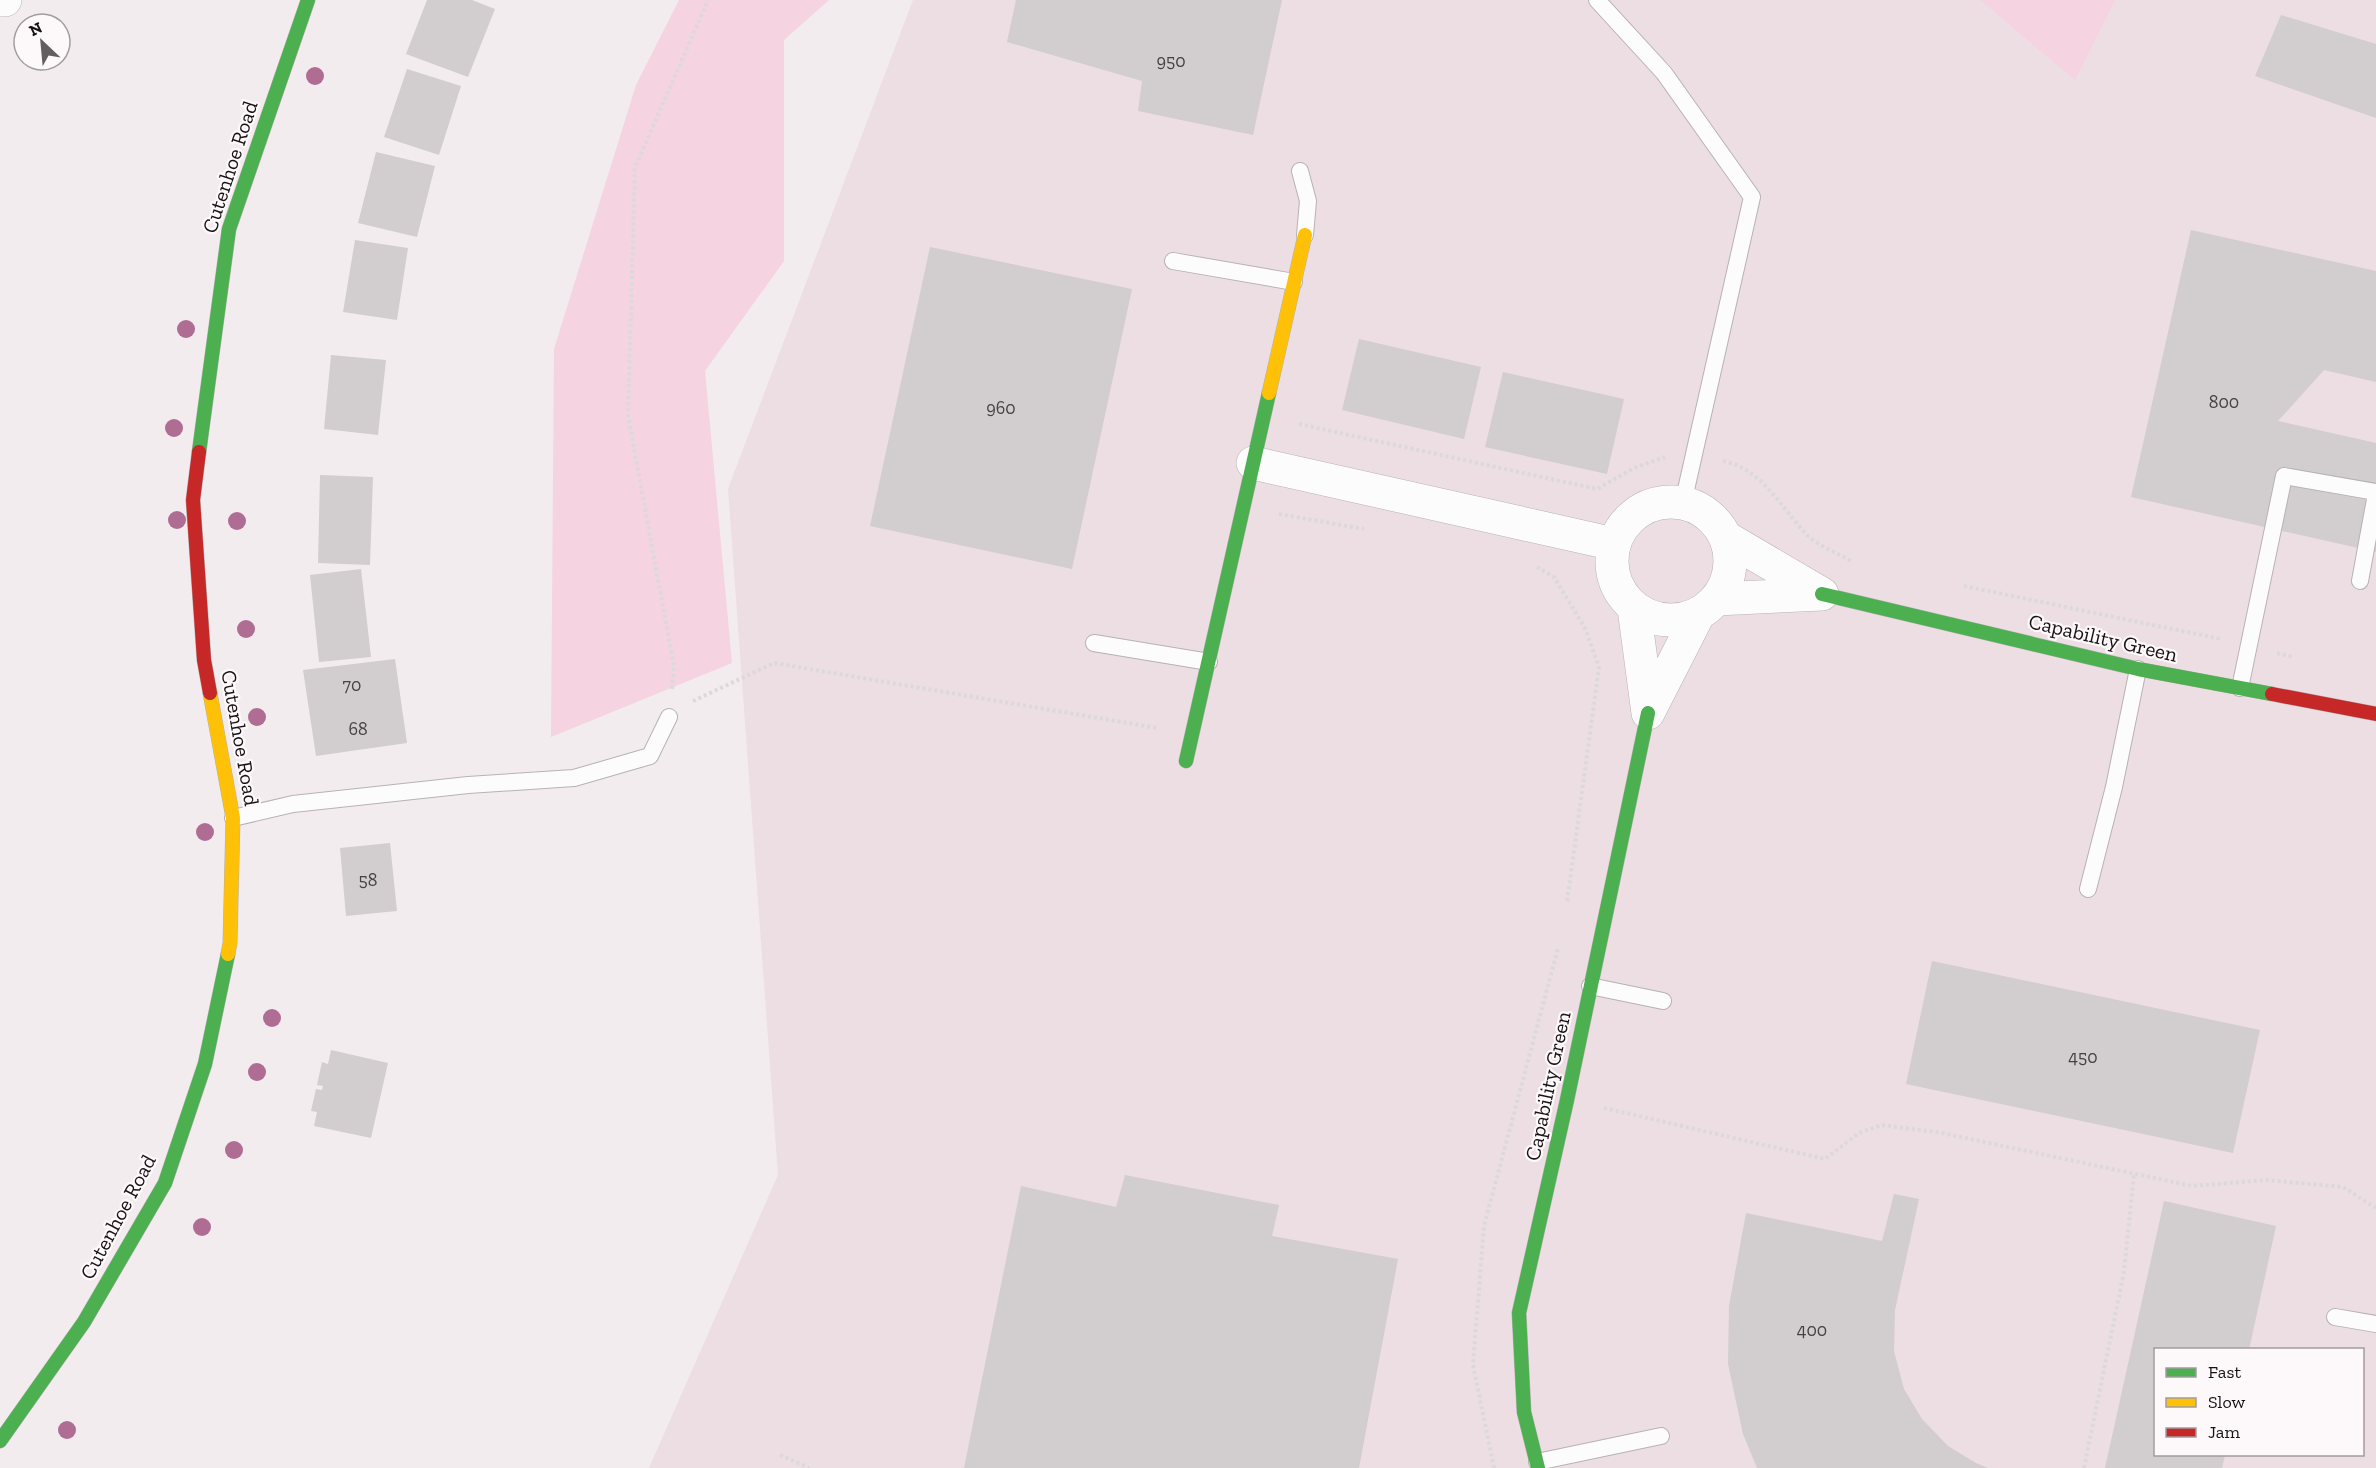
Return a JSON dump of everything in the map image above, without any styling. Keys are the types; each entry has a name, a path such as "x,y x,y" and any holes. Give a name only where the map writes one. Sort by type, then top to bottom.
{"street":[{"path":"0,0 5,0"},
{"name":"Cutenhoe Road","path":"0,1442 84,1322 165,1183 205,1064 230,943 233,818 204,660 193,500 229,229 308,0"},
{"path":"1186,761 1305,235"},
{"path":"1253,463 1614,544"},
{"path":"1648,713 1708,606 1725,585 1730,569 1730,553 1725,537 1715,521 1700,510 1683,503 1666,502 1649,507 1634,516 1622,528 1614,544 1612,562 1614,579 1622,595 1634,608 1650,616 1666,620 1683,619 1708,606 1822,594"},
{"path":"1725,537 1822,594"},
{"name":"Capability Green","path":"1822,594 2138,669 2376,714"},
{"path":"1634,608 1648,713"},
{"name":"Capability Green","path":"1538,1465 1524,1412 1519,1313 1648,713"}],"lane":[{"path":"1597,0 1664,73 1752,198 1683,503"},
{"path":"1300,171 1308,201 1305,235"},
{"path":"1173,261 1294,282"},
{"path":"2240,688 2284,476 2376,493 2360,581"},
{"path":"1094,643 1209,662"},
{"path":"2088,889 2114,787 2138,669"},
{"path":"233,818 293,804 468,785 574,778 650,756 669,717"},
{"path":"1590,986 1663,1001"},
{"path":"2335,1317 2376,1324"},
{"path":"1538,1465 1661,1436"}],"path":[{"path":"669,717 674,667 628,415 635,168 708,0"},
{"path":"1264,417 1597,489 1634,468 1669,456 1695,456 1738,464 1771,491 1808,536 1854,562"},
{"path":"1243,508 1369,530"},
{"path":"1536,567 1554,577 1585,628 1599,667 1566,913"},
{"path":"1959,585 2248,644 2302,659"},
{"path":"669,717 690,703 774,663 1191,734"},
{"path":"1494,1468 1473,1365 1484,1226 1558,947"},
{"path":"1597,1107 1825,1159 1859,1133 1882,1125 1942,1133 2192,1186 2266,1180 2343,1187 2376,1208"},
{"path":"2084,1468 2124,1272 2134,1174"},
{"path":"780,1455 809,1468"}],"shaded area":[{"path":"679,0 829,0 784,40 784,261 705,371 732,663 551,737 554,349 636,85"},
{"path":"913,0 2376,0 2376,1468 649,1468 778,1175 728,489"},
{"path":"1980,0 2115,0 2075,80"}],"building":[{"path":"427,0 472,0 495,9 468,77 406,54"},
{"path":"1016,0 1282,0 1253,135 1138,111 1142,81 1007,42"},
{"path":"2281,15 2376,44 2376,118 2255,76"},
{"path":"407,69 461,86 439,155 384,137"},
{"path":"376,152 435,166 417,237 358,223"},
{"path":"2191,230 2376,271 2376,382 2324,370 2278,421 2376,443 2376,552 2131,497"},
{"path":"355,240 408,248 397,320 343,312"},
{"path":"930,247 1132,289 1072,569 870,526"},
{"path":"1359,339 1481,367 1464,439 1342,410"},
{"path":"331,355 386,360 378,435 324,429"},
{"path":"1503,372 1624,399 1607,474 1485,447"},
{"path":"320,475 373,477 370,565 318,563"},
{"path":"361,569 371,657 319,662 310,575"},
{"path":"395,659 407,743 316,756 303,670"},
{"path":"390,843 397,911 346,916 340,848"},
{"path":"1932,961 2260,1030 2233,1153 1906,1084"},
{"path":"331,1050 388,1063 371,1138 314,1126 317,1112 311,1111 316,1089 322,1090 323,1086 317,1085 322,1062 328,1064"},
{"path":"1125,1175 1279,1205 1272,1236 1398,1259 1359,1468 964,1468 1021,1186 1116,1207"},
{"path":"1894,1194 1919,1199 1895,1310 1894,1351 1904,1389 1922,1419 1948,1446 1988,1468 1757,1468 1743,1434 1728,1364 1729,1306 1746,1213 1882,1241"},
{"path":"2164,1201 2276,1226 2249,1348 2154,1348 2154,1456 2225,1456 2222,1468 2105,1468"}],"traffic: fast":[{"path":"199,452 229,229 308,0"},
{"path":"1186,761 1269,393"},
{"path":"1822,594 2138,669 2272,694"},
{"path":"1538,1468 1524,1412 1519,1313 1567,1100 1648,713"},
{"path":"0,1441 84,1322 165,1183 205,1064 228,954"}],"traffic: slow":[{"path":"1269,393 1305,235"},
{"path":"210,693 233,818 228,954"}],"traffic: jam":[{"path":"199,452 193,500 204,660 210,693"},
{"path":"2272,694 2376,714"}]}
